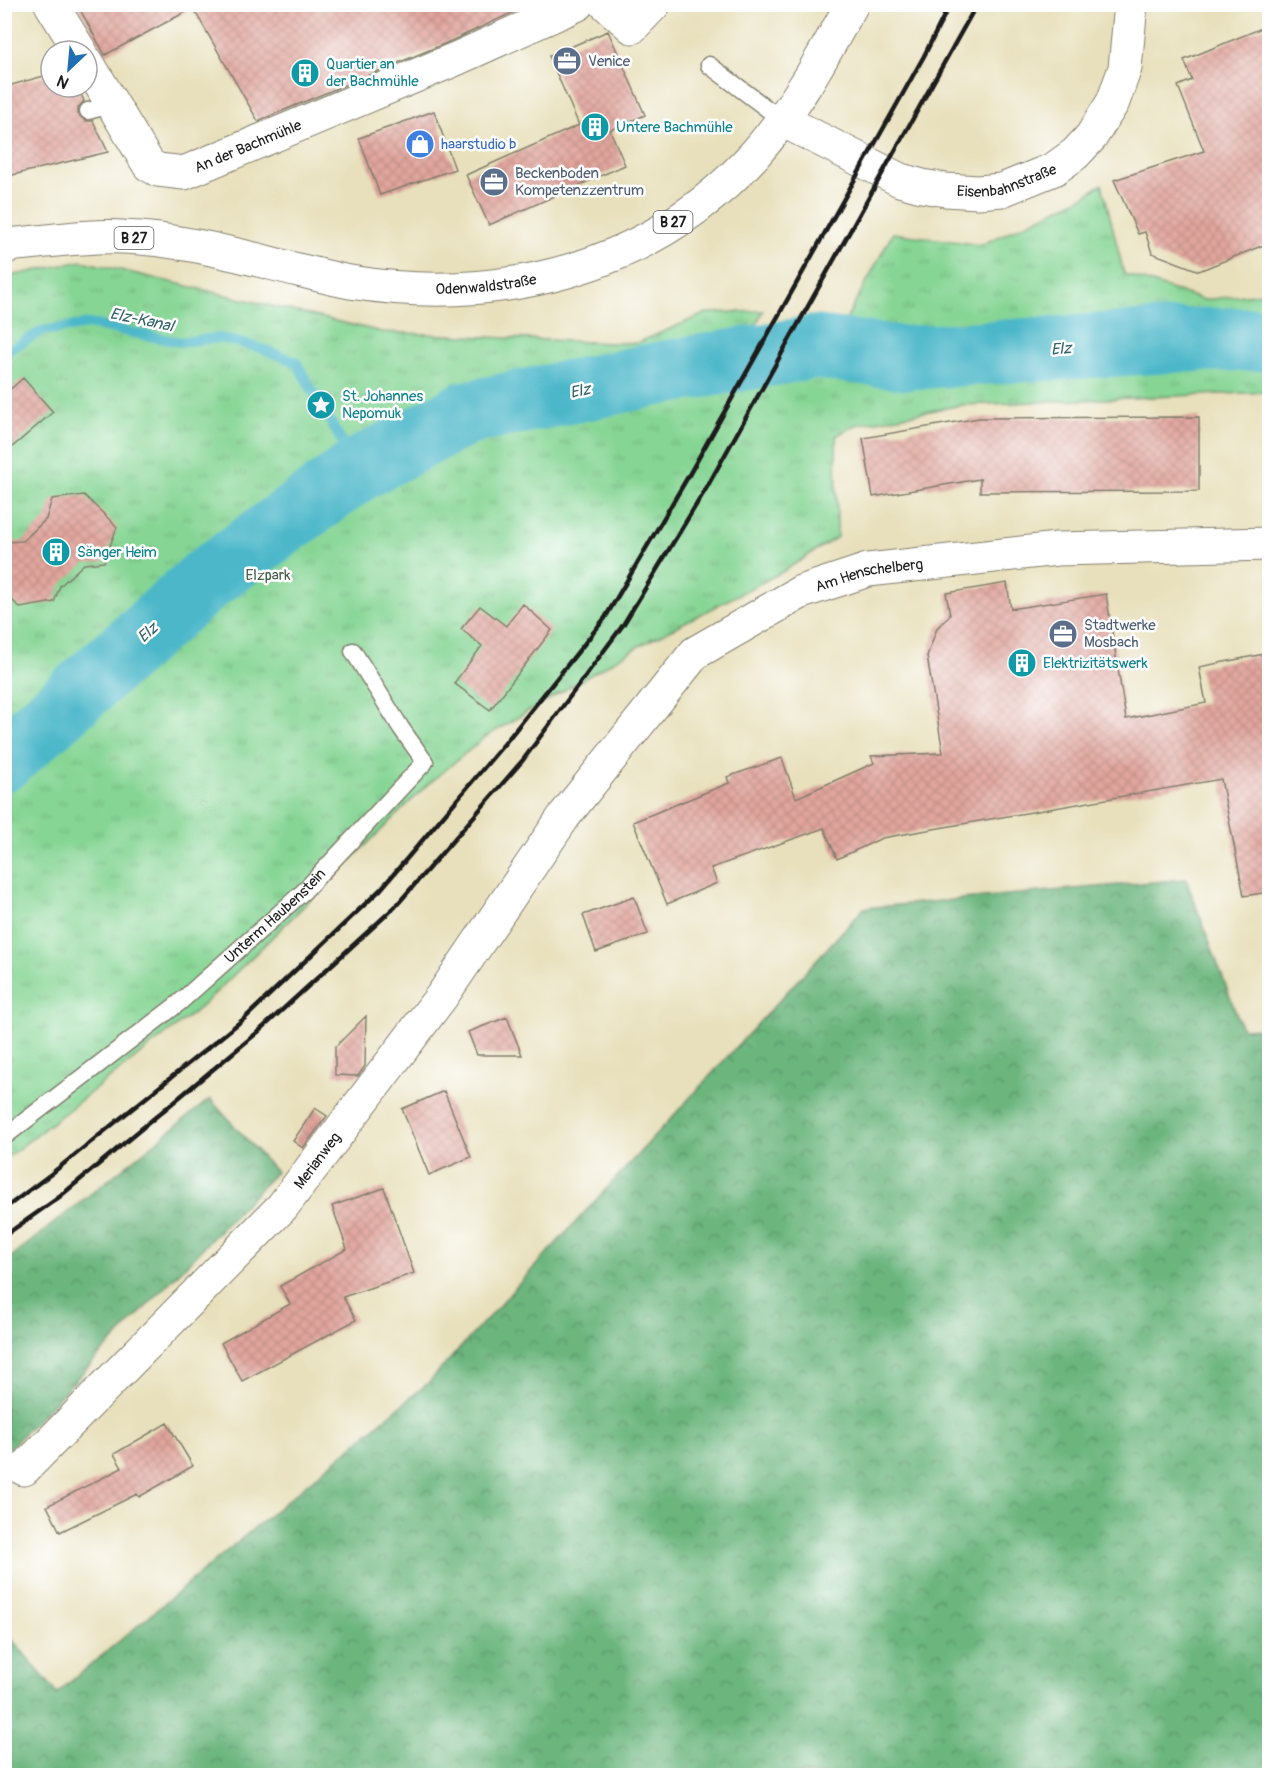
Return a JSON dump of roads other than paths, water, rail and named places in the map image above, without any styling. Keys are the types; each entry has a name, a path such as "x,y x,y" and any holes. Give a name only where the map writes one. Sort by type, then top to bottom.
{"street":[{"path":"51,4 73,39"},
{"name":"An der Bachmühle","path":"99,99 101,107 149,165 158,170 184,173 458,58 578,4"},
{"path":"606,4 643,16"},
{"name":"Odenwaldstraße","path":"4,247 122,236 187,245 348,282 416,290 477,289 534,279 603,261 658,233 716,192 754,154 782,120 852,4"},
{"name":"Eisenbahnstraße","path":"782,120 900,180 946,190 978,192 1002,190 1054,169 1075,154 1091,137 1113,102 1125,68 1131,4"},
{"name":"Am Henschelberg","path":"565,815 695,653 801,592 868,570 1057,549 1269,544"},
{"name":"Merianweg","path":"24,1469 282,1207 442,996 565,815"}],"lane":[{"path":"709,65 782,120"},
{"name":"Unterm Haubenstein","path":"4,1137 179,1003 303,892 425,762 353,651"}],"waterway":[{"name":"Elz-Kanal","path":"4,353 42,331 89,324 180,342 220,338 260,348 296,362 358,470"},
{"name":"Elz","path":"4,759 208,578 358,470 466,413 662,373 814,347 904,358 1186,340 1270,339"}],"railway":[{"path":"4,1209 245,1018 381,889 505,743 605,618 689,475 924,56 950,4"},
{"path":"4,1236 58,1198 258,1032 395,907 523,760 623,625 707,487 977,4"}],"place":[{"name":"Venice","path":"567,61"},
{"name":"Quartier an der Bachmühle","path":"305,73"},
{"name":"Untere Bachmühle","path":"595,127"},
{"name":"haarstudio b","path":"420,144"},
{"name":"Beckenboden Kompetenzzentrum","path":"494,182"},
{"name":"St. Johannes Nepomuk","path":"321,405"},
{"name":"Sänger Heim","path":"56,552"},
{"name":"Stadtwerke Mosbach","path":"1063,634"},
{"name":"Elektrizitätswerk","path":"1022,663"}],"park label":[{"name":"Elzpark","path":"268,575"}]}
